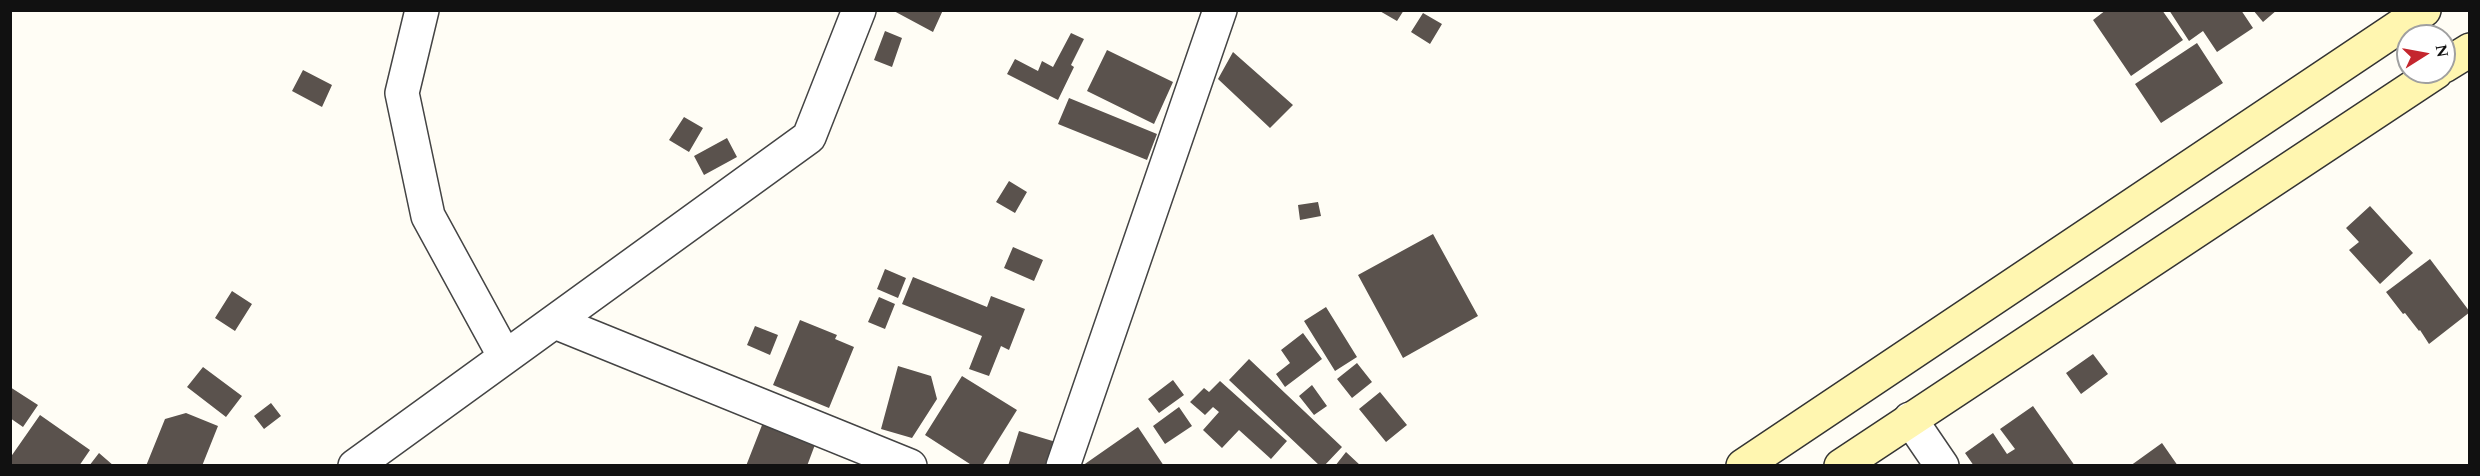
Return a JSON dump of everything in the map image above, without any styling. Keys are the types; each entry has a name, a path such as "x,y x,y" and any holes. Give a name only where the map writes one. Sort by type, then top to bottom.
{"street":[{"path":"422,10 402,93 428,216 505,357"},
{"path":"355,465 808,137 859,10"},
{"path":"1064,465 1220,10"},
{"path":"1743,465 2424,10"},
{"path":"2456,58 2469,50"},
{"path":"1841,465 2418,84"},
{"path":"555,322 910,465"},
{"path":"1910,419 1942,465"}],"building":[{"path":"892,10 943,10 933,32"},
{"path":"1378,10 1404,10 1397,21"},
{"path":"2106,10 2162,10 2183,40 2131,76 2093,20"},
{"path":"2169,10 2241,10 2253,28 2217,52 2203,31 2189,41"},
{"path":"2253,10 2277,10 2263,22"},
{"path":"1423,13 1442,24 1430,44 1411,32"},
{"path":"885,31 902,38 892,67 874,60"},
{"path":"1071,33 1084,39 1058,100 1007,74 1015,59 1038,71 1042,61 1053,67"},
{"path":"2197,43 2223,83 2161,123 2135,84"},
{"path":"1107,50 1173,82 1154,124 1087,91"},
{"path":"1233,52 1293,105 1270,128 1218,79"},
{"path":"303,70 332,85 322,107 292,91"},
{"path":"1069,98 1157,134 1147,160 1058,124"},
{"path":"684,117 703,128 689,152 669,140"},
{"path":"727,138 737,157 704,175 694,156"},
{"path":"1009,181 1027,192 1015,213 996,202"},
{"path":"1318,202 1321,216 1300,220 1298,205"},
{"path":"2370,206 2413,253 2380,284 2349,250 2359,242 2346,228"},
{"path":"1433,234 1478,316 1403,358 1358,275"},
{"path":"1013,247 1043,260 1034,281 1004,268"},
{"path":"2430,259 2470,312 2429,344 2420,330 2405,313 2403,314 2386,292"},
{"path":"885,269 906,278 898,298 877,289"},
{"path":"913,277 987,307 991,296 1025,309 1009,350 1001,346 989,376 969,369 982,336 902,304"},
{"path":"232,291 252,304 235,331 215,318"},
{"path":"879,297 895,304 885,329 868,322"},
{"path":"1326,307 1357,357 1335,371 1304,321"},
{"path":"800,320 837,335 835,339 854,347 829,408 773,385"},
{"path":"755,326 778,335 770,355 747,345"},
{"path":"1303,333 1322,359 1285,387 1276,374 1290,363 1281,350"},
{"path":"2093,354 2108,374 2081,394 2066,373"},
{"path":"1249,359 1342,447 1324,466 1320,466 1229,380"},
{"path":"1357,363 1372,382 1352,398 1337,379"},
{"path":"898,366 931,376 937,399 912,438 881,429"},
{"path":"203,367 242,396 226,417 187,387"},
{"path":"962,376 1017,410 982,466 973,466 925,435"},
{"path":"1173,380 1184,395 1159,413 1148,399"},
{"path":"1220,381 1287,441 1271,459 1239,430 1222,448 1203,430 1219,412 1213,407 1205,415 1190,402 1204,388 1209,392"},
{"path":"1312,385 1327,406 1314,415 1299,396"},
{"path":"10,387 38,405 23,427 10,418"},
{"path":"1380,392 1407,425 1386,442 1359,409"},
{"path":"271,403 281,416 264,429 254,416"},
{"path":"2033,406 2075,466 1974,466 1965,453 1993,433 2007,454 2015,449 2000,429"},
{"path":"1179,407 1192,426 1165,444 1153,426"},
{"path":"186,413 218,426 202,466 146,466 165,419"},
{"path":"40,415 90,450 79,466 10,466 10,458"},
{"path":"764,420 816,442 807,466 746,466"},
{"path":"1138,427 1164,466 1082,466"},
{"path":"1019,431 1056,442 1049,466 1008,466"},
{"path":"2162,443 2178,466 2130,466"},
{"path":"1346,452 1361,466 1335,466"},
{"path":"99,453 114,466 89,466"}]}
